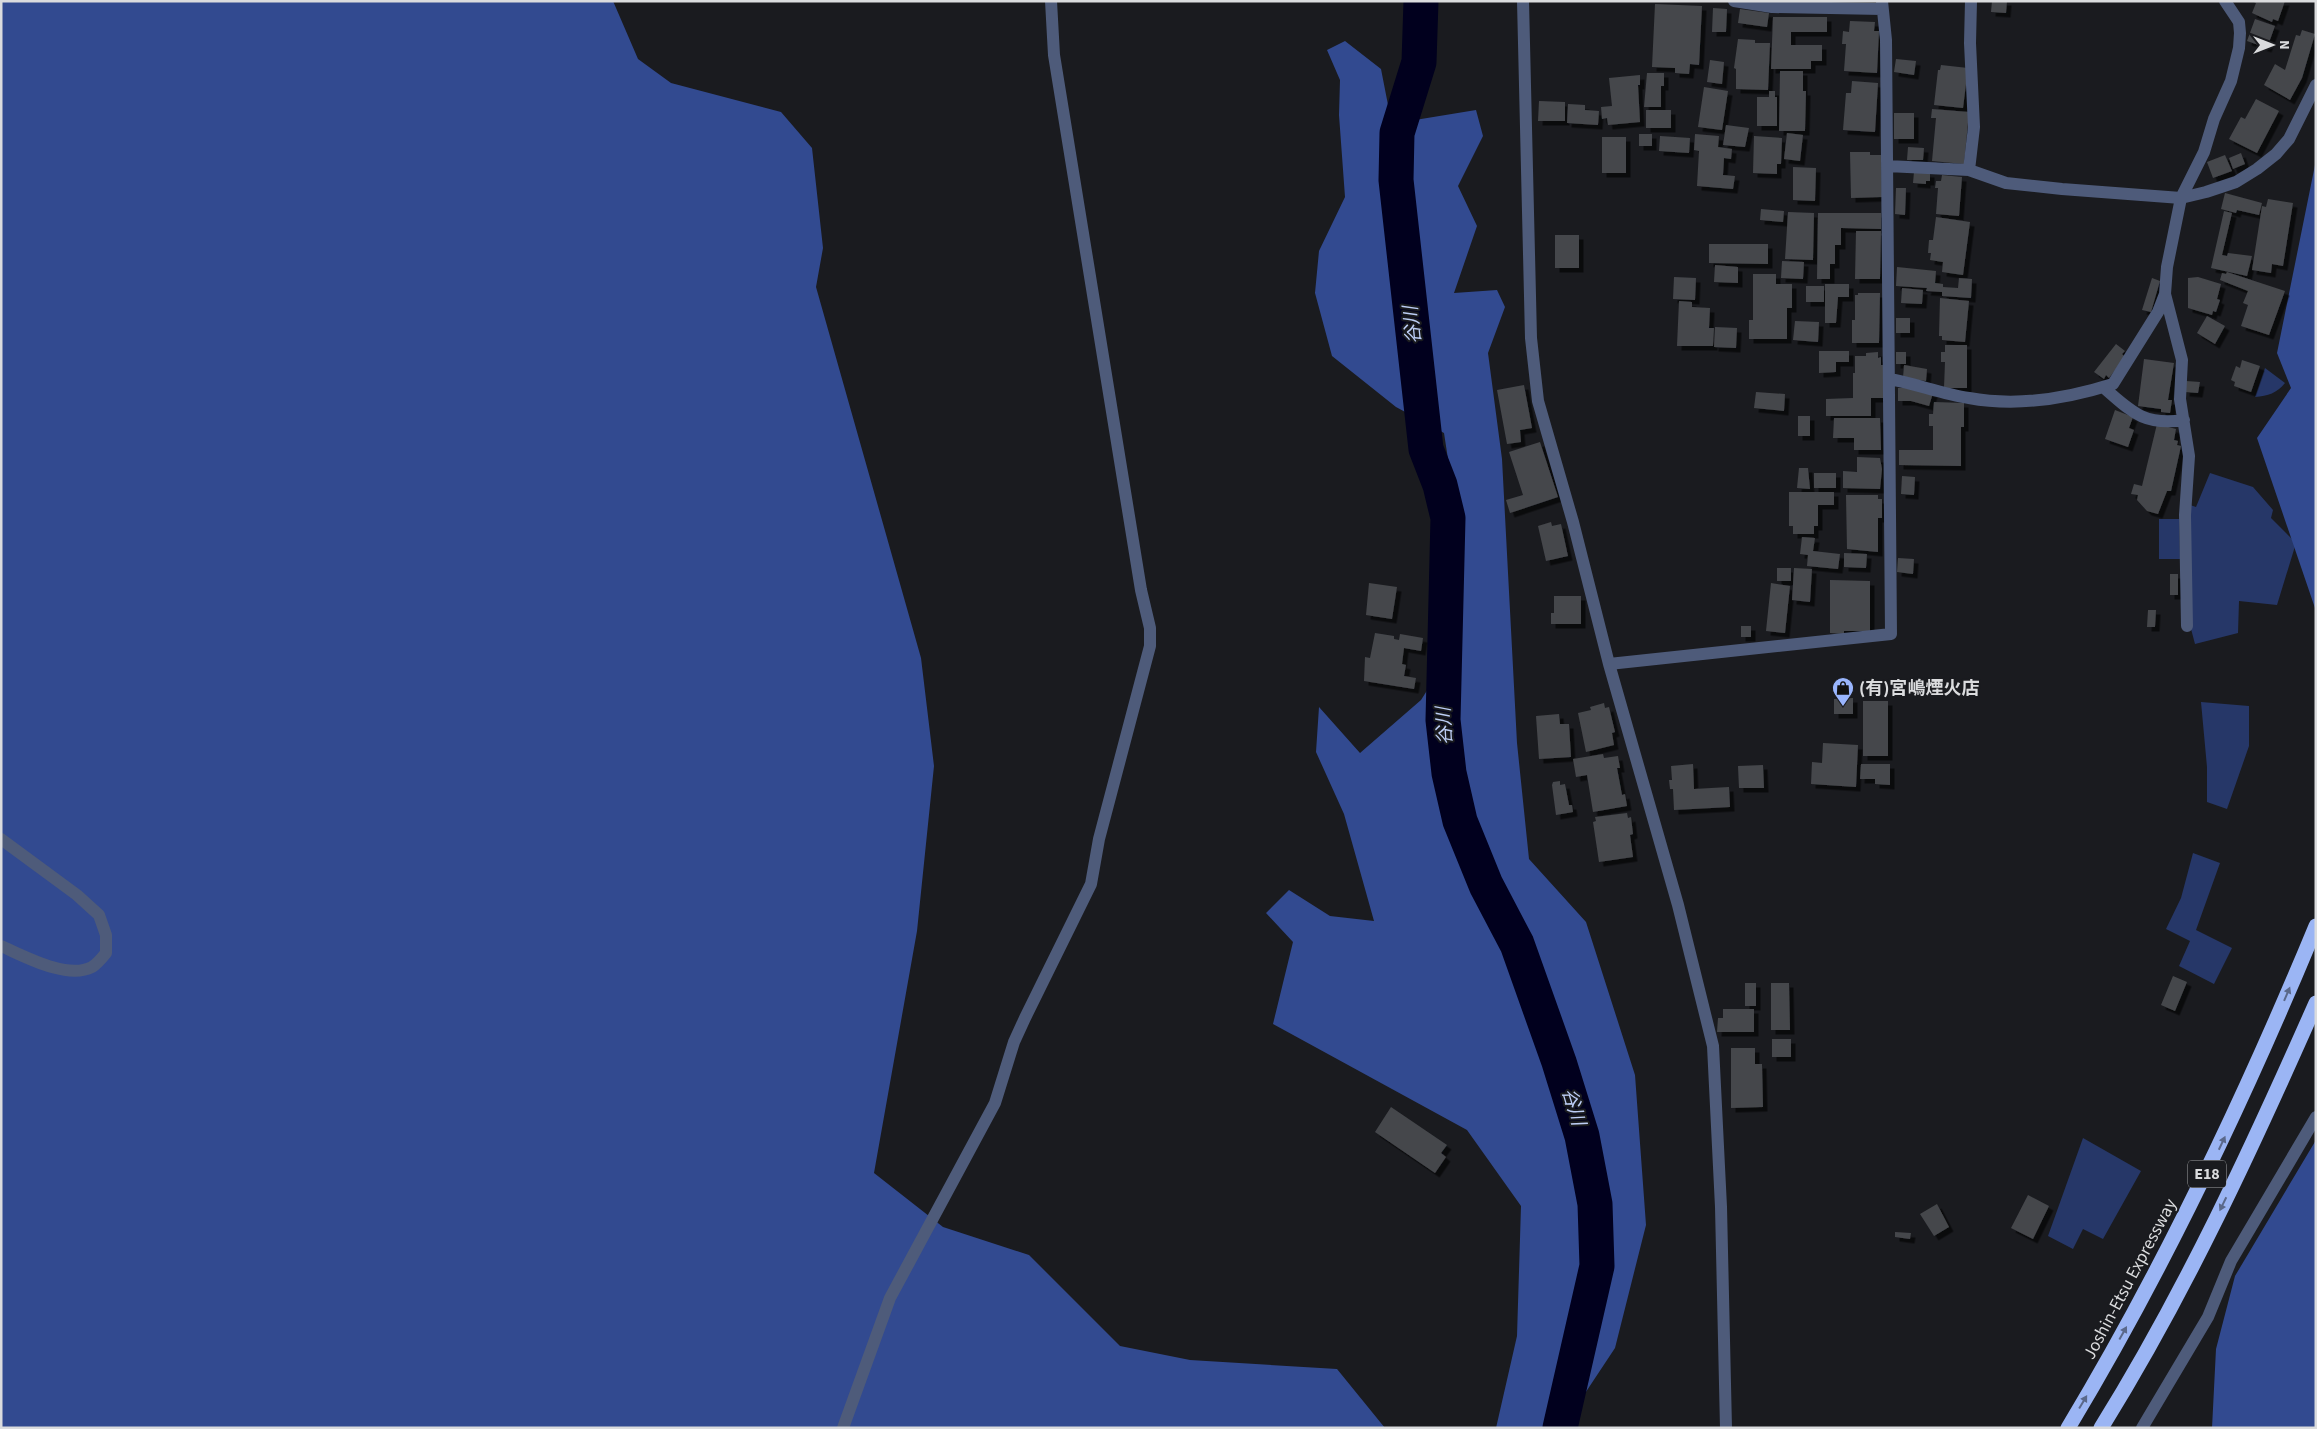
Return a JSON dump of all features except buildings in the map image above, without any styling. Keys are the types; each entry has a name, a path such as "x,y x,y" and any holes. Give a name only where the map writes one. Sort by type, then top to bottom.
{"highway":[{"name":"Joshin-Etsu Expressway","path":"2068,1428 2165,1256 2214,1160 2316,926"},
{"name":"E18","path":"2101,1428 2125,1389 2191,1269 2275,1097 2316,1003"},
{"path":"2275,1097 2316,1028"}],"street":[{"path":"843,1428 890,1298 995,1103 1018,1034 1090,884 1099,839 1150,646 1150,628 1141,590 1054,55 1052,1"},
{"path":"1524,1 1530,338 1538,401 1573,522 1609,664 1678,905 1713,1046 1721,1207 1726,1428"},
{"path":"1609,664 1891,634 1886,40 1882,5 1772,7 1734,1"},
{"path":"1969,170 1974,126 1970,43 1971,1"},
{"path":"1890,379 1970,399 1998,402 2036,402 2113,384 2158,312 2165,294 2167,268 2181,198 2204,152 2214,119 2231,81 2239,48 2239,22 2225,1"},
{"path":"1887,166 1969,170 2006,183 2181,198 2236,182 2276,154 2289,139 2316,85"},
{"path":"2165,294 2182,360 2180,388 2190,456 2185,515 2186,626"},
{"path":"2102,387 2143,419 2170,422 2184,420"},
{"path":"1,838 77,895 99,915 106,935 106,953 92,967 78,971 56,968 1,946"},
{"path":"2142,1428 2208,1316 2231,1261 2316,1117"}],"shaded area":[{"path":"1,1 613,1 638,59 671,83 781,112 812,148 823,248 816,287 921,658 934,766 917,931 874,1173 943,1227 1029,1255 1120,1346 1190,1360 1337,1369 1385,1428 1,1428"},
{"path":"1345,41 1381,69 1389,110 1415,120 1476,110 1483,136 1458,186 1477,226 1454,293 1497,290 1505,307 1488,353 1502,459 1517,743 1529,859 1586,922 1635,1075 1646,1225 1615,1348 1562,1428 1496,1428 1517,1336 1521,1206 1467,1130 1273,1024 1293,942 1266,913 1289,890 1330,916 1374,921 1344,814 1316,752 1319,707 1360,753 1421,700 1459,640 1462,550 1444,433 1396,407 1332,356 1315,293 1319,251 1345,197 1339,115 1340,80 1327,50"},
{"path":"2316,160 2316,611 2257,438 2291,388 2277,353"},
{"path":"2265,368 2285,383 2272,393 2255,397"},
{"path":"2210,473 2253,487 2273,510 2271,518 2296,543 2277,605 2239,601 2238,633 2195,644 2190,625 2190,505 2196,507"},
{"path":"2159,519 2179,519 2180,559 2159,559"},
{"path":"2201,702 2249,706 2249,746 2227,809 2207,802 2207,767"},
{"path":"2193,853 2220,863 2196,930 2232,948 2214,984 2179,966 2190,941 2166,929 2181,898"},
{"path":"2083,1138 2141,1171 2103,1239 2083,1229 2073,1249 2048,1236"},
{"path":"2316,1140 2316,1428 2212,1428 2216,1349 2235,1276"}],"waterway":[{"name":"谷川","path":"1421,1 1419,62 1397,133 1396,180 1426,449 1440,485 1448,518 1443,720 1449,773 1460,821 1486,885 1517,944 1559,1062 1582,1136 1595,1204 1597,1266 1560,1428"}],"place":[{"name":"(有)宮嶋煙火店","path":"1843,707"}]}
